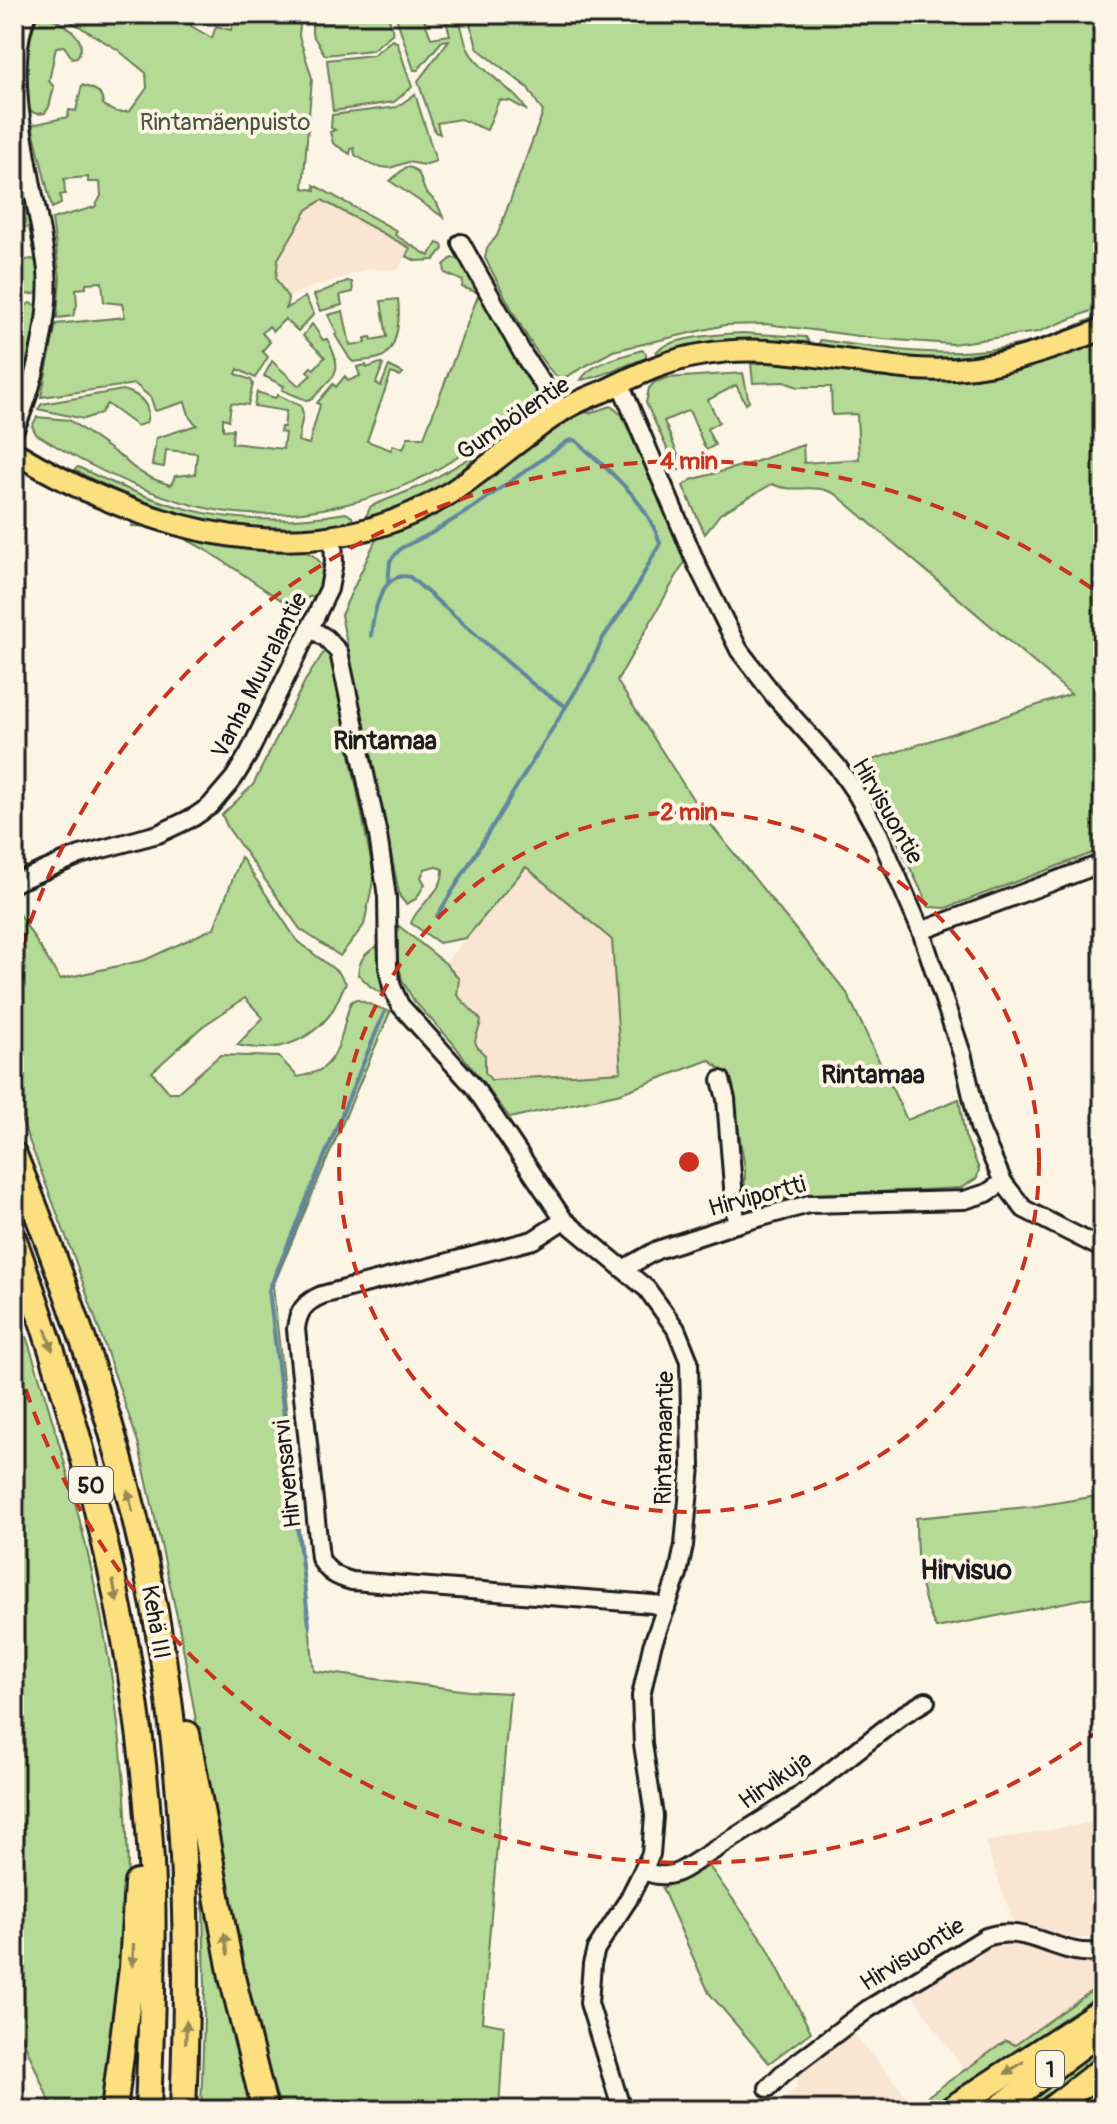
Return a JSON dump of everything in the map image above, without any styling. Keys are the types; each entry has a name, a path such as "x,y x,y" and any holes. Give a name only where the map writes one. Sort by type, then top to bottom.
{"highway":[{"name":"Kehä III","path":"14,1155 96,1379 128,1491 158,1632 171,1713 181,1813 187,1967 183,2110"},
{"name":"Kehä III","path":"14,1240 63,1386 95,1501 129,1664 152,1883 153,1974 148,2110"},
{"path":"158,1632 180,1695 232,1977 247,2046 266,2107"},
{"path":"114,2110 132,1968 137,1889 138,1737"},
{"path":"950,2110 1103,2010"},
{"name":"1","path":"997,2110 1103,2029"},
{"name":"1","path":"1050,2110 1103,2069"}],"main road":[{"name":"Gumbölentie","path":"14,452 94,495 186,528 253,540 333,538 365,531 419,510 451,492 561,411 655,365 706,354 747,350 815,354 916,369 969,369 1021,359 1103,329"}],"street":[{"path":"14,431 24,410 48,296 43,247 14,98 18,38 27,14"},
{"path":"461,243 524,356 561,411"},
{"name":"Hirvisuontie","path":"620,383 739,650 776,698 837,766 857,795 884,846 921,931 963,1057 979,1127 1003,1182 1024,1209 1103,1249"},
{"name":"Vanha Muuralantie","path":"14,883 80,855 158,834 210,806 234,778 249,753 329,589 334,562 333,538"},
{"name":"Rintamaantie","path":"310,628 326,638 339,652 385,876 385,926 392,987 400,1005 474,1087 564,1220 647,1289 676,1329 689,1361 691,1466 684,1545 678,1574 652,1646 641,1696 643,1744 654,1816 651,1854 644,1871 596,1949 592,1964 589,2003 622,2110"},
{"path":"921,931 1103,863"},
{"path":"721,1080 726,1099 736,1224"},
{"name":"Hirviportti","path":"623,1269 657,1250 809,1204 964,1200 987,1193 1003,1182"},
{"name":"Hirvensarvi","path":"564,1220 533,1240 322,1295 305,1305 297,1318 296,1329 320,1558 324,1567 337,1577 352,1581 652,1604 666,1608"},
{"name":"Hirvikuja","path":"644,1871 656,1876 672,1875 684,1869 791,1802 901,1716 926,1701"},
{"name":"Hirvisuontie","path":"768,2088 868,2009 986,1937 1002,1931 1016,1932 1072,1952 1103,1951"}],"shaded area":[{"path":"322,200 410,248 398,270 368,269 288,298 276,279 278,259 306,210"},
{"path":"526,867 612,940 621,1072 491,1080 460,1035 440,969"},
{"path":"1103,1776 1103,1938 1073,1938 1013,1921 985,1842 1099,1821 1097,1778"},
{"path":"1007,1938 1075,1958 1103,1958 1103,1983 1015,2045 1006,2041 964,2070 909,1990 993,1941"},
{"path":"851,2030 914,2105 908,2110 777,2110 774,2106 797,2087 799,2070"}],"green space":[{"path":"42,14 72,31 80,43 80,50 77,57 72,58 64,46 56,47 49,81 54,87 49,107 45,113 37,114 30,111 26,64 33,28 37,17"},
{"name":"Rintamäenpuisto","path":"59,14 99,14 107,23 113,18 123,24 129,16 135,20 139,14 191,14 191,26 212,38 216,26 231,30 236,14 301,14 299,36 312,78 303,188 315,190 314,185 397,231 395,235 429,256 437,243 442,245 443,249 434,260 416,261 406,256 410,248 322,200 307,210 278,259 276,279 288,298 286,309 305,297 314,314 298,331 285,319 273,331 269,326 262,333 270,342 262,351 268,357 255,378 238,369 236,374 251,380 253,384 248,405 231,403 229,420 223,418 223,430 233,429 232,443 283,449 285,433 280,432 284,427 286,411 254,406 257,392 275,398 278,395 301,406 303,415 298,441 309,444 320,405 317,403 333,384 336,387 345,376 348,381 360,376 357,367 366,365 367,368 380,363 383,365 376,383 381,386 389,366 403,373 400,376 391,373 367,441 391,450 393,445 403,449 408,437 424,437 479,293 462,287 463,281 445,273 444,265 452,258 464,260 542,393 483,434 455,458 426,475 370,498 340,506 279,514 221,511 173,499 101,470 36,434 32,426 37,417 69,420 152,478 171,485 175,476 195,474 197,453 166,450 164,467 152,465 156,438 197,425 190,418 185,402 155,411 151,398 135,384 41,397 56,324 125,317 122,304 104,302 102,282 86,283 86,288 76,289 77,305 73,316 57,318 60,277 52,219 95,207 101,196 100,182 88,182 88,177 64,179 65,194 60,195 61,204 52,208 32,125 68,117 69,110 76,111 82,85 97,91 103,104 119,112 130,111 147,88 146,73 118,50"},
{"path":"312,14 388,14 393,33 372,50 325,55 312,34"},
{"path":"395,14 422,14 431,38 450,35 444,14 458,14 469,51 526,110 510,101 499,100 487,130 460,119 437,123 440,134 435,132 418,81 449,40 442,41 418,70 414,70"},
{"path":"467,14 1103,14 1103,306 1038,332 952,344 882,339 766,324 725,325 613,351 562,379 553,374 532,345 485,258 487,248 497,236 543,112 528,88 478,49"},
{"path":"392,40 397,42 412,87 394,102 333,111 327,60 373,55"},
{"path":"415,94 436,161 424,165 408,162 390,168 374,166 355,155 354,148 350,154 333,143 330,132 335,130 331,128 332,115 397,107"},
{"path":"406,167 419,174 425,191 437,203 443,217 390,181"},
{"path":"25,180 39,251 33,248 29,227 14,229 14,182"},
{"path":"32,259 38,262 41,290 35,294 14,295 14,262"},
{"path":"347,281 352,282 353,292 340,295 342,305 320,311 314,295"},
{"path":"398,299 398,328 390,350 378,358 353,362 335,335 337,333 328,315 343,311 350,345 366,343 365,338 387,337 381,301"},
{"path":"30,303 41,307 26,382 14,395 14,314"},
{"path":"1103,314 1103,322 1024,350 975,359 942,361 819,345 820,340 921,352 971,352 1043,338"},
{"path":"312,324 323,340 327,339 336,366 327,384 312,399 306,400 282,390 284,386 264,376 272,361 299,386 311,375 307,371 311,367 314,369 325,357 303,336"},
{"path":"742,333 806,337 809,342 732,343 657,355 656,352 684,340"},
{"path":"1103,340 1103,701 1096,709 1103,723 1103,849 946,908 929,907 860,764 1071,694 837,495 820,489 772,484 720,514 705,534 683,486 691,480 803,445 804,463 859,459 857,414 832,415 831,387 798,387 784,382 753,383 751,364 790,360 963,378 1021,370"},
{"path":"642,350 646,358 581,380 599,365"},
{"path":"743,373 749,402 746,404 736,385 708,400 719,422 707,429 715,445 706,450 689,410 664,421 684,470 677,470 646,403 649,388 667,378"},
{"path":"123,390 143,401 148,411 146,423 137,426 107,404 101,413 84,419 38,409 42,404"},
{"path":"611,406 622,415 672,528 684,563 617,681 703,815 847,993 907,1120 959,1099 965,1136 979,1169 977,1178 961,1188 795,1196 744,1210 745,1169 730,1077 709,1060 621,1093 510,1118 452,1042 414,1001 402,980 397,955 399,926 445,963 459,979 457,995 481,1020 475,1042 485,1055 485,1072 491,1080 621,1072 612,940 526,867 466,938 439,943 411,923 439,885 443,869 435,866 425,869 421,877 425,884 416,899 406,904 400,897 341,615 378,535 452,501 580,410 589,413"},
{"path":"470,458 472,460 448,486 408,506 367,520 371,506 421,486"},
{"path":"78,467 144,496 208,514 274,520 346,513 352,517 354,524 278,530 210,522 143,502 74,470"},
{"path":"134,520 234,546 305,552 323,567 323,582 316,596 293,607 195,544 153,528 132,526"},
{"path":"326,649 330,654 374,876 364,925 340,956 300,929 222,815 253,785 305,681"},
{"path":"241,857 298,942 339,973 346,983 328,1017 298,1040 263,1048 237,1045 263,1018 245,998 203,1026 152,1072 169,1092 178,1092 220,1055 279,1057 298,1077 315,1073 335,1054 351,1002 356,999 390,1012 273,1286 314,1671 469,1691 510,1693 482,2022 504,2026 499,2110 282,2110 267,2068 246,1982 179,1625 138,1442 75,1260 14,1101 14,906 60,979 145,960 214,928"},
{"path":"377,946 388,997 371,987 358,974 363,957"},
{"path":"14,1300 40,1378 84,1538 102,1619 115,1700 124,1782 128,1864 126,1947 105,2110 53,2110 14,2018"},
{"path":"1103,1495 1103,1595 936,1628 925,1602 919,1574 916,1518 1037,1506"},
{"path":"709,1866 766,1945 811,2032 769,2063 709,1993 662,1888"},
{"path":"202,1867 230,2020 253,2110 201,2110 205,1986"},
{"path":"1103,1983 1103,2000 936,2110 908,2110 1006,2041 1015,2045"},
{"path":"1103,2043 1103,2055 1030,2110 1014,2110"}],"waterway":[{"path":"388,584 390,561 401,548 474,507 568,441 575,440 625,486 654,527 660,543 630,599 603,638 588,671 437,916"},
{"path":"371,636 377,606 385,587 392,580 410,577 535,686 565,706"},
{"path":"309,1625 269,1290 384,1013"}],"district":[{"name":"Rintamaa","path":"385,740"},
{"name":"Rintamaa","path":"873,1074"},
{"name":"Hirvisuo","path":"966,1569"}]}
